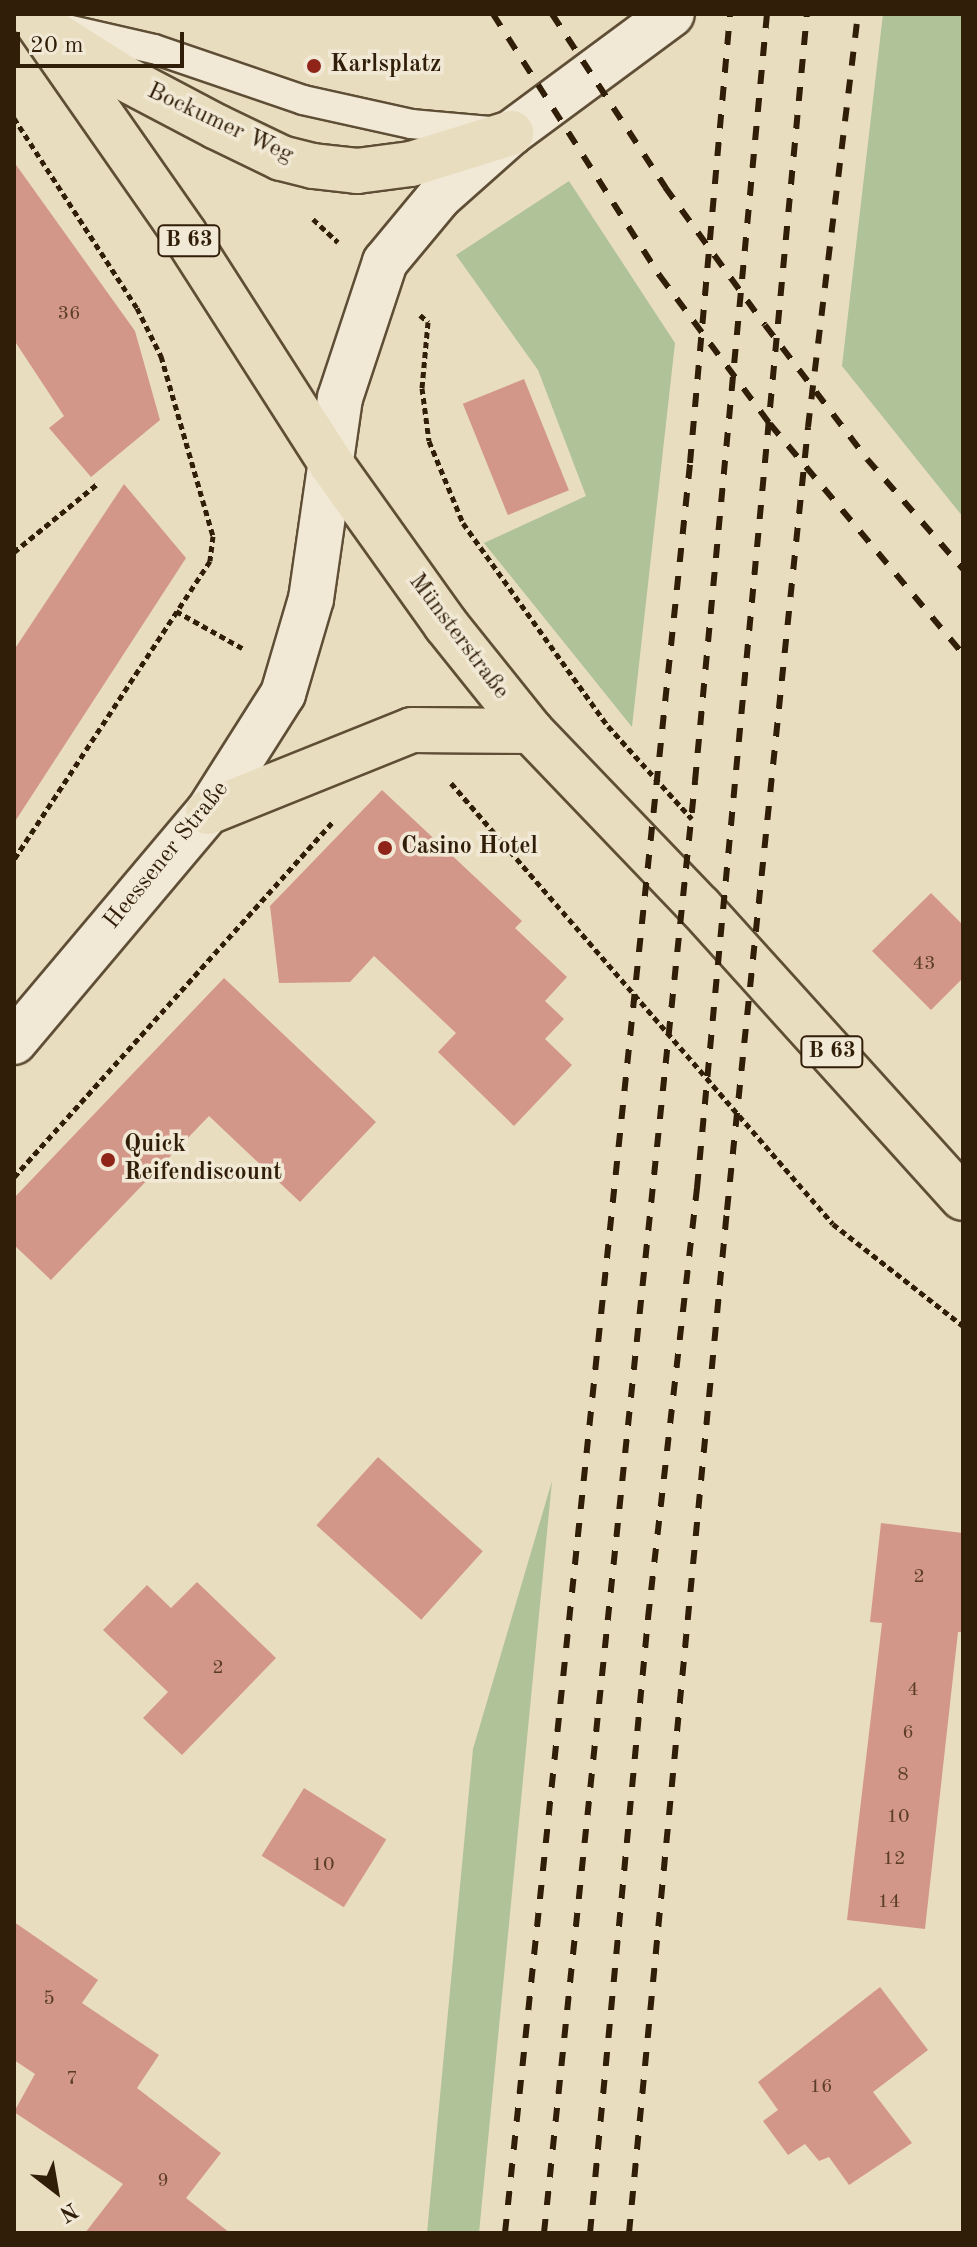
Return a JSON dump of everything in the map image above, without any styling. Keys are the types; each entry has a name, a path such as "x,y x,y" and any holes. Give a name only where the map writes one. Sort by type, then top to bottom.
{"main road":[{"name":"Bockumer Weg","path":"332,465 340,398 378,279 401,238 511,133 672,14"},
{"name":"Bockumer Weg","path":"34,18 122,77 281,158 313,166 357,171 411,164 511,133"},
{"name":"Münsterstraße","path":"34,18 185,235 332,465 446,625 531,731 700,907 963,1198"},
{"name":"Heessener Straße","path":"14,1042 208,812 283,694 311,599 332,465"},
{"path":"208,812 386,738 457,727 531,731"}],"lane":[{"path":"34,18 154,49 303,100 411,124 511,133"}],"path":[{"path":"14,118 137,308 161,356 213,536 210,561 14,859"},
{"path":"378,279 428,322 422,388 429,441 463,523 608,726 694,821"},
{"path":"14,552 97,484"},
{"path":"386,738 437,768 496,830 588,945 833,1224 963,1326"},
{"path":"14,1177 341,811"}],"green space":[{"path":"883,14 963,14 963,517 842,366"},
{"path":"569,181 675,343 632,727 484,543 586,496 538,370 456,255"},
{"path":"552,1481 479,2233 427,2233 473,1749"}],"building":[{"path":"14,162 135,331 160,420 91,477 49,428 64,416 14,340"},
{"path":"524,379 569,490 508,515 463,404"},
{"path":"124,484 186,558 14,823 14,650"},
{"name":"Casino Hotel","path":"382,790 522,921 515,928 567,977 545,1001 564,1019 545,1039 572,1065 514,1126 438,1052 456,1033 374,956 350,982 279,983 270,906"},
{"path":"931,893 963,925 963,978 931,1010 872,951"},
{"name":"Quick Reifendiscount","path":"224,978 376,1122 300,1202 209,1116 51,1280 14,1245 14,1198"},
{"path":"378,1457 483,1551 421,1620 316,1525"},
{"path":"881,1523 963,1533 963,1632 958,1632 925,1929 847,1920 882,1623 870,1622"},
{"path":"197,1582 276,1658 182,1755 143,1718 168,1692 103,1630 147,1585 171,1608"},
{"path":"304,1788 386,1839 344,1907 262,1856"},
{"path":"14,1922 98,1980 82,2003 159,2055 137,2088 221,2153 186,2198 230,2233 85,2233 123,2184 14,2112 35,2074 14,2060"},
{"path":"880,1987 928,2050 873,2092 912,2143 849,2185 829,2157 819,2161 805,2144 788,2155 763,2121 778,2110 758,2082"}],"railway":[{"path":"493,14 660,276 770,424 963,654"},
{"path":"552,14 665,187 765,325 867,459 963,569"},
{"path":"505,2233 690,463 730,14"},
{"path":"544,2233 695,781 767,14"},
{"path":"590,2233 648,1618 697,1188 807,14"},
{"path":"629,2233 727,1210 808,427 858,14"}],"place":[{"name":"Karlsplatz","path":"314,66"},
{"name":"Casino Hotel","path":"385,848"},
{"name":"Quick Reifendiscount","path":"108,1160"}]}
